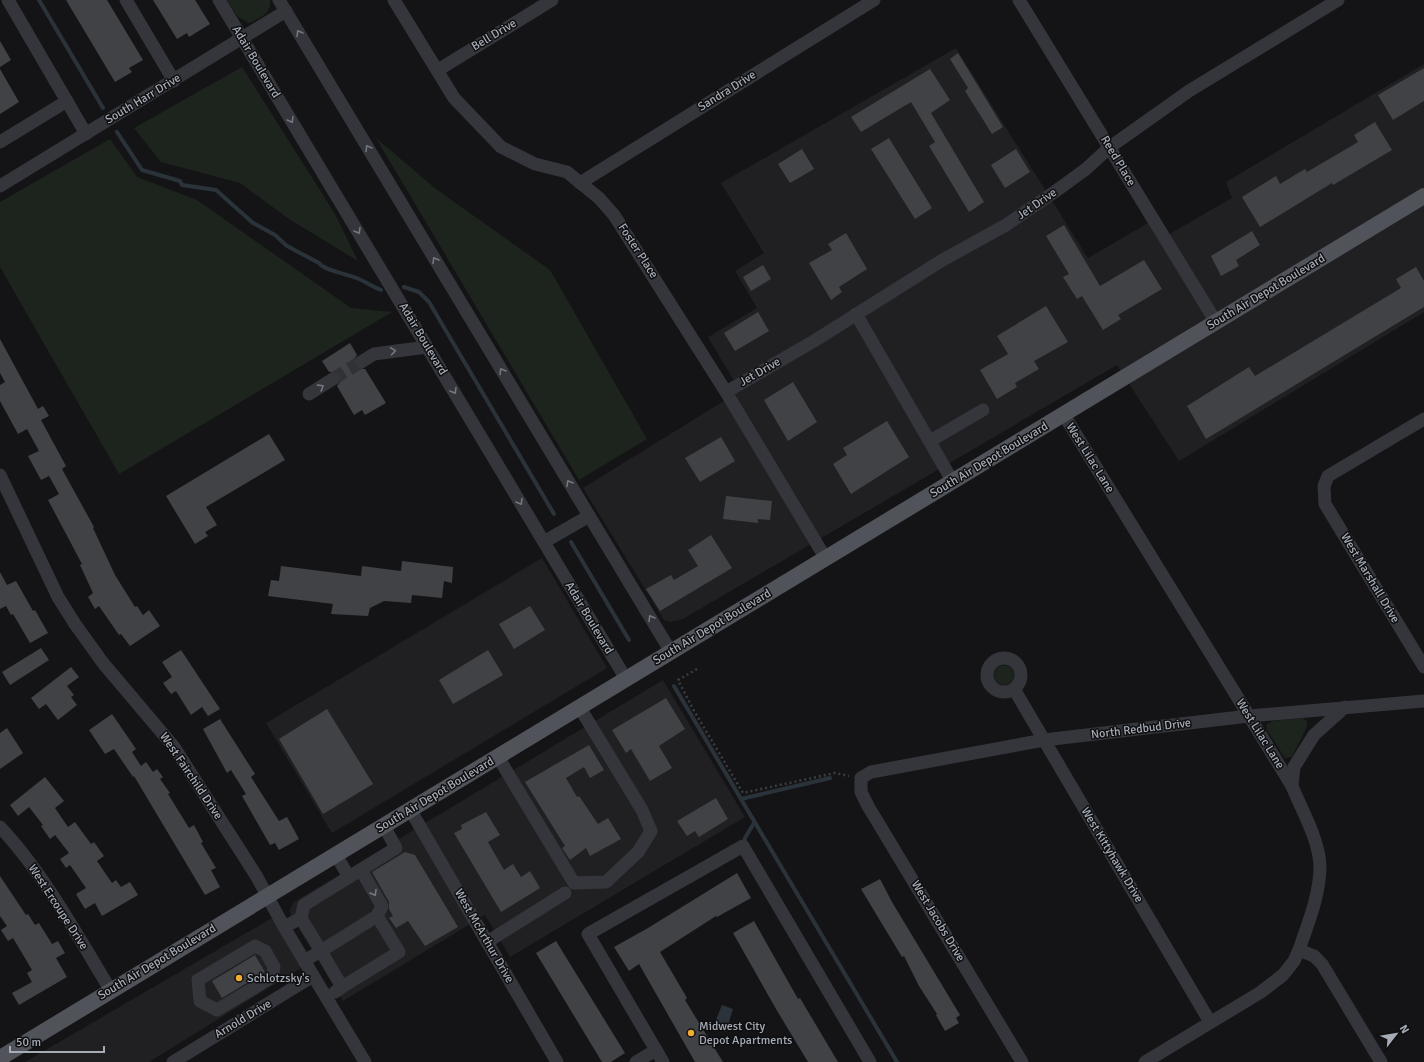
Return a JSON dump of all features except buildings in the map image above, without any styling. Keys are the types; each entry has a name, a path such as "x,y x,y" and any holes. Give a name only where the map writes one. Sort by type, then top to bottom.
{"main road":[{"name":"South Air Depot Boulevard","path":"0,1058 267,896 411,811 670,652 1424,196"}],"street":[{"path":"8,0 86,134"},
{"path":"126,0 174,80"},
{"name":"Adair Boulevard","path":"219,0 626,679"},
{"name":"Foster Place","path":"394,0 454,98 500,147 535,164 567,172 599,198 614,215 726,392 826,559"},
{"name":"Bell Drive","path":"438,70 552,0"},
{"name":"Sandra Drive","path":"580,183 874,0"},
{"name":"Reed Place","path":"1019,0 1216,322"},
{"name":"Jet Drive","path":"726,392 941,261 1010,222 1086,169 1110,147 1189,91 1338,0"},
{"path":"283,6 670,652"},
{"name":"South Harr Drive","path":"0,186 242,38 283,6"},
{"path":"0,142 67,101"},
{"path":"856,314 953,482"},
{"path":"361,362 374,354 427,346"},
{"path":"309,394 333,380"},
{"path":"930,441 983,410"},
{"name":"West Lilac Lane","path":"1064,415 1292,786 1315,841 1320,866 1317,895 1299,950 1294,961 1283,975 1261,992 1145,1062"},
{"name":"West Marshall Drive","path":"1424,419 1328,476 1324,486 1325,504 1424,667"},
{"name":"West Fairchild Drive","path":"0,475 58,597 103,663 174,747 257,877 284,928 365,1062"},
{"path":"544,542 589,516"},
{"name":"West Kittyhawk Drive","path":"1014,689 1210,1022"},
{"name":"North Redbud Drive","path":"861,778 871,772 1044,740 1249,716 1424,701"},
{"path":"1292,786 1294,767 1314,735 1345,707"},
{"path":"498,757 574,883 606,882 638,852 651,831 642,810 580,708"},
{"name":"West Jacobs Drive","path":"861,778 861,792 868,806 1022,1062"},
{"name":"West McArthur Drive","path":"411,811 557,1062"},
{"path":"342,987 301,918 304,905 396,848 384,826"},
{"name":"West Ercoupe Drive","path":"0,827 13,840 44,885 111,991"},
{"path":"663,1062 588,934 744,846 870,1062"},
{"path":"336,855 349,877"},
{"path":"304,961 378,916 382,906 361,870"},
{"path":"487,942 565,893"},
{"path":"326,998 399,952 378,916"},
{"path":"284,928 301,918"},
{"path":"255,946 265,951 274,967 272,977 217,1010 200,1001 198,980 255,946"},
{"path":"1299,950 1314,956 1322,964 1381,1062"},
{"name":"Arnold Drive","path":"173,1062 313,976"},
{"path":"636,1062 656,1050"}],"path":[{"path":"697,669 678,680 693,709 744,793 835,773 861,778"}],"shaded area":[{"path":"227,0 270,0 270,5 269,9 264,15 249,23 237,16"},
{"path":"956,48 1088,258 1148,223 1159,240 1232,198 1226,182 1424,64 1424,312 1179,461 1117,365 683,619 670,622 664,620 583,488 740,391 708,337 757,308 735,271 764,253 721,183"},
{"path":"242,67 335,214 358,261 289,219 240,183 161,162 134,128"},
{"path":"376,138 436,189 550,270 647,439 579,480"},
{"path":"110,139 137,177 197,200 351,308 392,312 119,474 0,267 0,202"},
{"path":"542,558 607,668 332,833 266,723"},
{"path":"1004,665 1011,668 1014,675 1011,682 1004,685 997,682 994,675 997,668"},
{"path":"663,680 745,817 510,957 485,915 343,1001 291,916 290,910 294,902"},
{"path":"1302,718 1307,721 1304,733 1292,757 1285,758 1267,730 1267,724 1273,721"},
{"path":"272,918 301,968 149,1062 25,1062"},
{"path":"722,1005 733,1009 729,1022 732,1027 725,1032 721,1030 715,1022"}],"waterway":[{"path":"39,0 103,108"},
{"path":"117,132 142,170 180,181 182,185 216,190 253,223 275,235 287,246 326,268 354,277 381,290"},
{"path":"404,287 419,292 429,302 554,514"},
{"path":"571,542 629,640"},
{"path":"674,686 897,1062"},
{"path":"741,799 830,778"},
{"path":"744,844 745,838 754,823"}],"tunnel":[{"path":"333,379 361,362"}],"place":[{"name":"Schlotzsky's","path":"239,978"},
{"name":"Midwest City Depot Apartments","path":"691,1033"}]}
